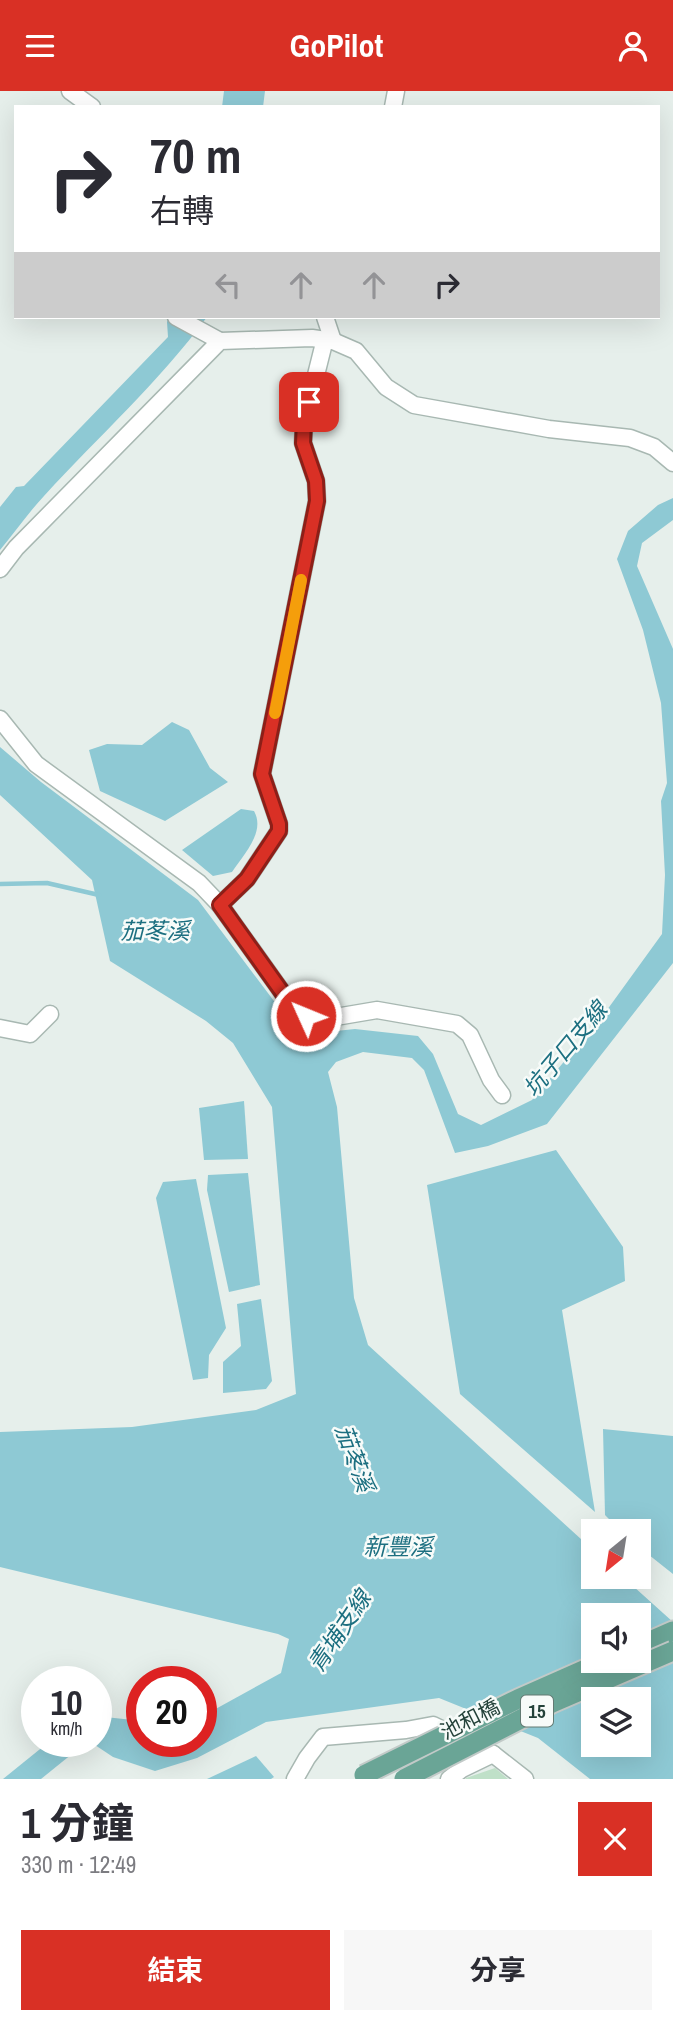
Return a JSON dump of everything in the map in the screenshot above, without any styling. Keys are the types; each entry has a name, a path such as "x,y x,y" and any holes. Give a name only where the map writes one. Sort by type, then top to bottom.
{"main road":[{"path":"651,1640 673,1630"},
{"name":"池和橋","path":"404,1779 552,1703 673,1651"},
{"name":"池和橋","path":"361,1777 518,1699 581,1671"}],"street":[{"path":"70,91 89,105"},
{"path":"180,319 219,341 312,338 329,340 356,352 386,387 414,405 549,429 630,437 654,447 673,463"},
{"path":"220,905 247,879 279,831 262,774 317,501 316,481 303,443 304,423 329,340 325,319"},
{"path":"0,569 16,548 219,341"},
{"path":"0,719 36,764 199,883 220,905 287,999 306,1016 318,1020 377,1010 457,1024 470,1035 491,1080 502,1095"},
{"path":"0,1028 30,1034 50,1014"},
{"path":"295,1779 323,1737 433,1725 493,1754 525,1779"},
{"path":"456,1736 456,1774 493,1754"}],"green space":[{"path":"495,1768 508,1779 466,1779 466,1778"}],"water":[{"path":"224,91 265,91 263,105 222,105"},
{"path":"168,319 205,319 149,386 38,502 0,550 0,507 16,487 24,486 168,337"},
{"name":"新豐溪","path":"673,498 673,520 642,543 637,566 673,649 673,963 547,1124 488,1146 455,1153 424,1070 412,1058 363,1052 336,1062 328,1072 337,1107 354,1298 368,1345 581,1539 581,1589 636,1589 673,1622 673,1779 590,1779 538,1738 439,1698 266,1722 217,1748 217,1708 281,1673 289,1639 278,1634 0,1567 0,1432 132,1427 256,1410 296,1394 272,1107 233,1043 206,1021 110,961 92,880 0,795 0,747 41,782 198,900 292,1025 317,1033 355,1029 418,1036 433,1054 458,1114 481,1125 532,1100 607,1010 662,934 665,875 661,801 667,783 661,703 643,630 617,559 628,531 658,505"},
{"path":"172,722 189,730 210,768 228,782 165,821 100,791 89,750 107,744 142,745"},
{"path":"241,809 254,811 257,819 255,835 232,872 213,876 182,850"},
{"path":"244,1101 248,1159 204,1160 199,1108"},
{"path":"556,1150 623,1247 625,1281 562,1310 595,1512 460,1394 427,1185"},
{"path":"248,1173 260,1285 229,1292 207,1190 208,1175"},
{"path":"196,1179 226,1328 209,1355 208,1378 193,1380 156,1198 163,1182"},
{"path":"261,1299 272,1381 266,1389 223,1393 223,1362 241,1346 237,1304"},
{"path":"603,1429 673,1436 673,1574 651,1557 651,1519 609,1519 605,1515"},
{"name":"新豐溪","path":"112,1718 126,1719 126,1757 199,1757 155,1771 113,1757"},
{"path":"256,1756 274,1777 207,1779"},
{"path":"30,1757 68,1757 41,1779 3,1779"}],"waterway":[{"path":"0,884 47,883 99,895"}],"slow traffic":[{"path":"275,713 301,580"}],"route":[{"path":"306,1016 287,999 220,905 247,879 279,831 262,774 317,501 316,481 303,443 309,402"}],"water label":[{"name":"茄苳溪","path":"155,930"},
{"name":"坑子口支線","path":"565,1049"},
{"name":"茄苳溪","path":"355,1458"},
{"name":"青埔支線","path":"339,1631"}]}
